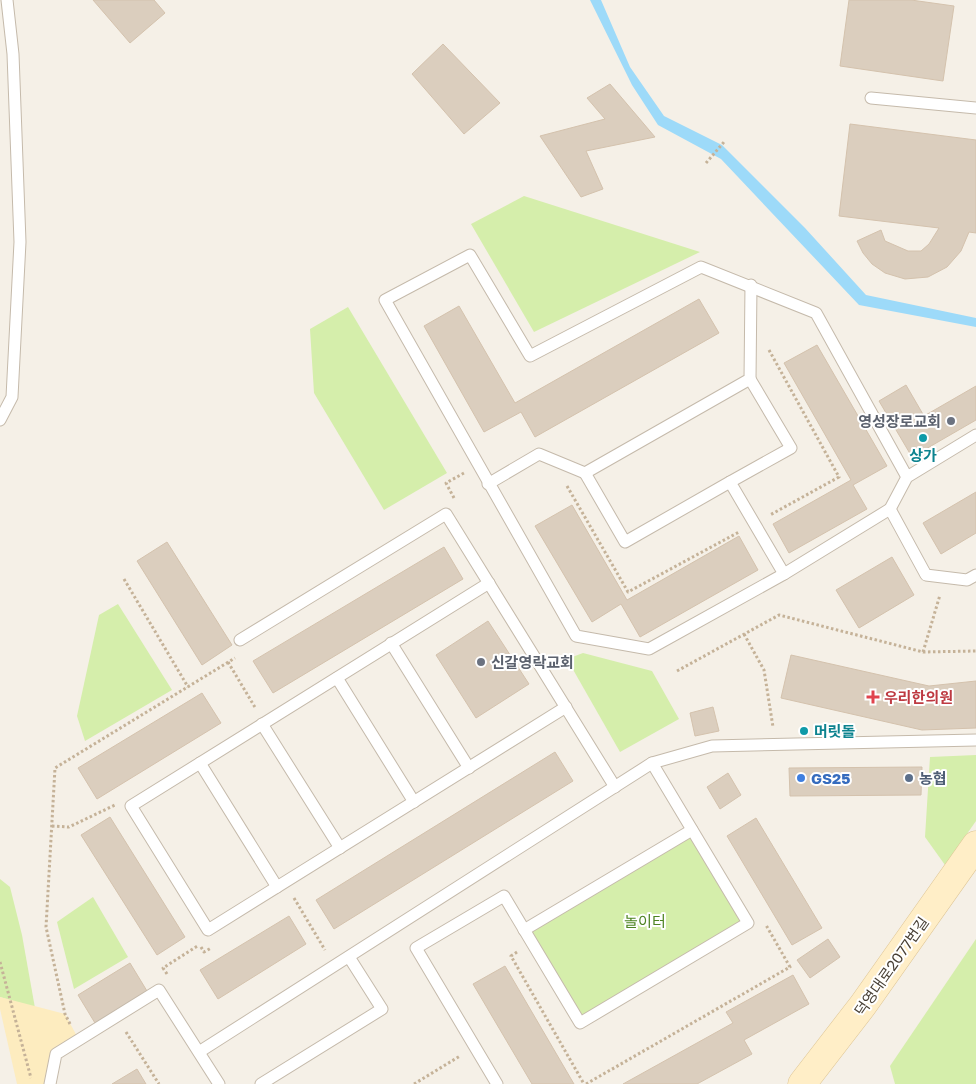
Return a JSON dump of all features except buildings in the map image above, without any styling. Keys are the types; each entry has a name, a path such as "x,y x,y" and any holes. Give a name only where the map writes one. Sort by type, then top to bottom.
{"street":[{"name":"덕영대로2077번길","path":"802,1084 864,1005 976,845"}],"lane":[{"path":"0,420 12,397 20,242 13,54 7,0"},
{"path":"871,98 976,108"},
{"path":"906,477 816,313 751,285 701,267 530,356 470,255 385,300 576,636 649,649 784,574 890,509 906,477 976,436"},
{"path":"488,484 539,454 586,473 625,542 790,448 750,379 751,285"},
{"path":"586,473 750,379"},
{"path":"730,482 784,574"},
{"path":"890,509 926,575 967,580 976,575"},
{"path":"240,640 446,514 614,787"},
{"path":"489,583 337,678 261,719 200,763 131,806 208,930 566,707"},
{"path":"392,643 469,768"},
{"path":"337,678 414,802"},
{"path":"261,719 340,848"},
{"path":"199,1052 652,763 712,746 976,740"},
{"path":"200,763 277,887"},
{"path":"497,1084 416,948 504,896 580,1023 748,923 652,763"},
{"path":"524,930 692,830"},
{"path":"261,1084 382,1009 349,957"},
{"path":"50,1084 56,1054 159,990 219,1084"}],"path":[{"path":"706,164 724,142"},
{"path":"446,483 456,500"},
{"path":"923,652 945,577"},
{"path":"124,579 188,687"},
{"path":"677,671 779,615 923,652 976,651"},
{"path":"744,634 764,670 774,735"},
{"path":"79,1040 65,1014 46,927 55,768 241,654"},
{"path":"228,662 261,719"},
{"path":"52,826 69,827 121,799"},
{"path":"113,804 118,813"},
{"path":"285,902 302,892"},
{"path":"293,897 326,952 334,947"},
{"path":"511,956 585,1084 790,967 761,916"},
{"path":"195,936 204,952 212,947"},
{"path":"168,976 163,968 200,945"},
{"path":"0,962 31,1078"},
{"path":"117,1016 159,1084"},
{"path":"414,1084 462,1055"}],"green space":[{"path":"524,196 700,252 534,332 471,224"},
{"path":"348,307 447,473 384,510 314,393 310,329"},
{"path":"118,604 172,690 85,741 77,716 99,615"},
{"path":"583,653 652,671 679,719 620,752 567,659"},
{"path":"976,755 976,821 945,865 925,837 930,757"},
{"name":"놀이터","path":"692,830 748,923 580,1023 524,930"},
{"path":"0,879 10,887 22,935 35,1008 0,997"},
{"path":"93,897 128,957 74,989 57,922"},
{"path":"976,939 976,1084 895,1084 890,1066"}],"sand":[{"path":"0,997 65,1014 79,1040 56,1054 50,1084 17,1084 0,1009"}],"water":[{"path":"590,0 601,0 630,67 664,116 722,145 805,228 866,295 976,318 976,327 859,305 721,159 658,125 632,85"}],"place":[{"name":"영성장로교회","path":"951,421"},
{"name":"상가","path":"923,438"},
{"name":"신갈영락교회","path":"481,662"},
{"name":"우리한의원","path":"873,697"},
{"name":"머릿돌","path":"804,731"},
{"name":"GS25","path":"801,778"},
{"name":"농협","path":"909,778"}]}
